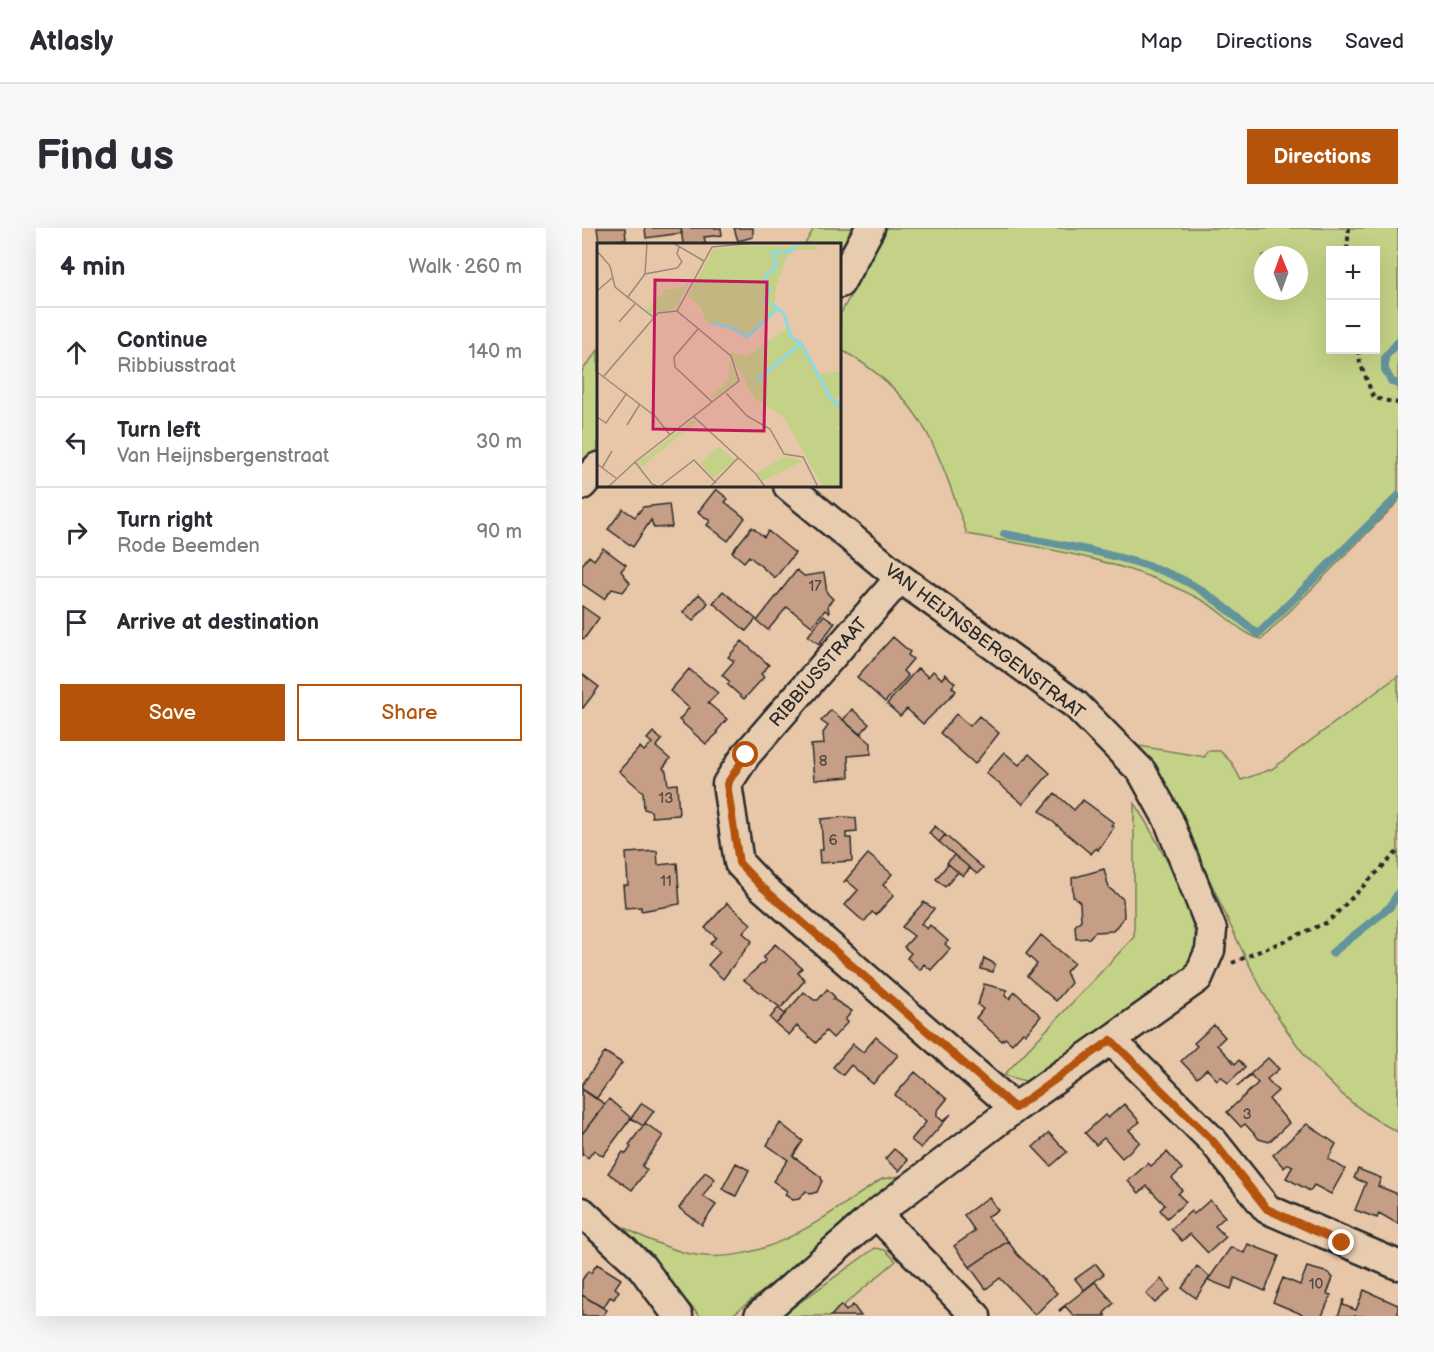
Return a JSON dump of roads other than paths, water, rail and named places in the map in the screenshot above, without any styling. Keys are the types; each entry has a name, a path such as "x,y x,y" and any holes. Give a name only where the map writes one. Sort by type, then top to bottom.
{"street":[{"path":"842,279 870,228"},
{"path":"582,485 597,468"},
{"name":"VAN HEIJNSBERGENSTRAAT","path":"790,488 900,578 1076,705 1142,772 1168,819 1212,930 1210,950 1198,978 1111,1040"},
{"name":"RIBBIUSSTRAAT","path":"900,578 746,755 727,784 739,863 761,886 1015,1108"},
{"path":"759,1316 876,1215 1015,1108 1111,1040 1213,1141 1267,1209 1398,1265"},
{"path":"582,1212 641,1266 678,1316"},
{"path":"876,1215 976,1316"}],"waterway":[{"path":"1398,342 1385,357 1385,370 1392,382 1398,384"},
{"path":"1004,534 1098,552 1168,573 1187,582 1224,606 1258,634 1398,496"},
{"path":"1332,953 1390,907 1398,893"}]}
